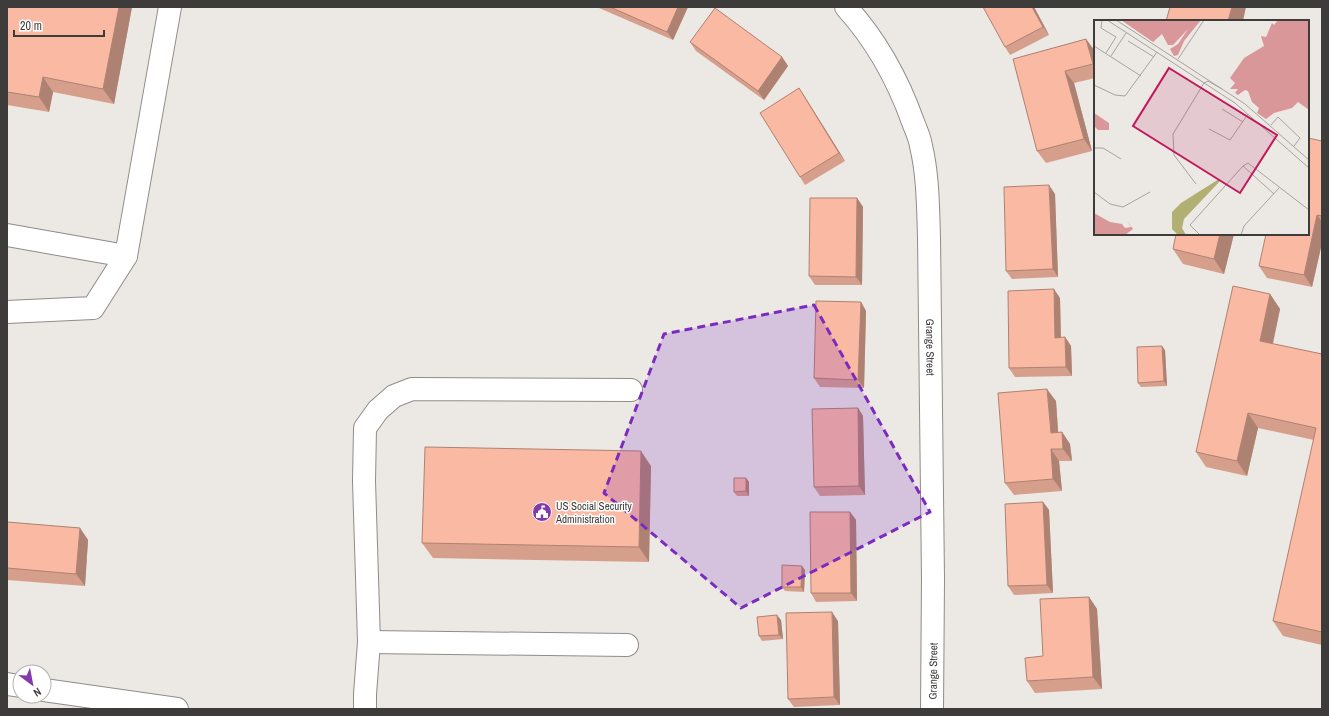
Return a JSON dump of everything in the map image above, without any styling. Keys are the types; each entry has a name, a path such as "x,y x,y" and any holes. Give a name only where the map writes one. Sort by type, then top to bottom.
{"street":[{"path":"7,312 93,308 126,256 170,7"},
{"name":"Grange Street","path":"846,7 862,25 886,62 905,100 921,145 928,193 934,579 932,709"},
{"path":"7,235 126,256"},
{"path":"365,709 369,642 364,481 365,428 378,410 394,396 412,389 631,390"},
{"path":"369,642 627,645"},
{"path":"52,691 177,709"}],"highlighted area":[{"path":"814,305 930,512 741,608 604,493 664,334"}],"building":[{"path":"7,7 119,7 103,89 43,77 39,97 7,92"},
{"path":"610,7 678,7 667,32"},
{"path":"983,7 1032,7 1043,27 1005,47"},
{"path":"1170,7 1232,7 1228,20 1166,20"},
{"path":"715,8 782,57 758,91 690,42"},
{"path":"1086,39 1093,64 1065,71 1084,139 1037,151 1013,59"},
{"path":"799,88 839,153 800,177 760,113"},
{"path":"1309,138 1322,141 1322,216 1317,215 1304,275 1259,266 1266,235 1309,235"},
{"path":"1049,185 1053,269 1006,271 1004,187"},
{"path":"810,198 857,198 856,277 809,276"},
{"path":"1176,235 1220,235 1214,259 1173,249"},
{"path":"1233,286 1270,294 1260,341 1322,354 1322,632 1273,621 1316,428 1248,413 1237,461 1196,452"},
{"path":"1054,289 1055,338 1065,337 1066,367 1009,368 1008,291"},
{"path":"816,301 861,302 858,380 814,378"},
{"path":"1162,346 1164,381 1138,383 1137,347"},
{"path":"1047,389 1051,433 1062,432 1063,449 1051,449 1053,479 1005,483 998,393"},
{"path":"858,408 859,486 814,487 812,409"},
{"name":"US Social Security Administration","path":"425,447 641,451 639,547 422,543"},
{"path":"734,478 746,478 746,491 734,492"},
{"path":"1043,502 1047,585 1008,586 1005,504"},
{"path":"810,512 850,512 851,593 811,593"},
{"path":"7,522 80,528 76,574 7,568"},
{"path":"782,565 802,566 801,587 782,587"},
{"path":"1089,597 1093,677 1027,681 1025,658 1043,656 1040,599"},
{"path":"832,612 834,697 788,699 786,613"},
{"path":"777,615 779,635 759,636 757,617"}],"place":[{"name":"US Social Security Administration","path":"542,512"}]}
